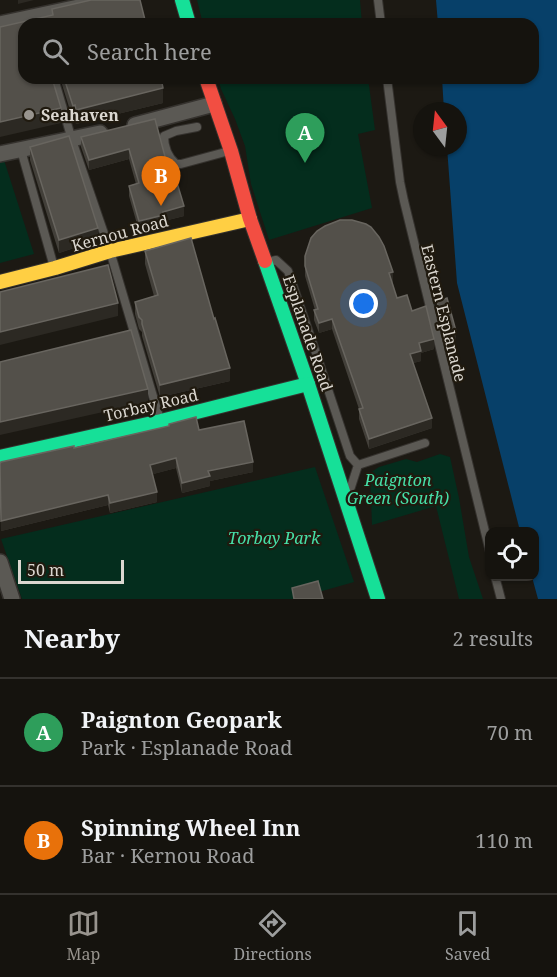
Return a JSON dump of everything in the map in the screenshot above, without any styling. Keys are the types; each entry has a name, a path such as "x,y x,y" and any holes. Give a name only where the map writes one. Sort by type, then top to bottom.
{"main road":[{"path":"182,0 187,18"},
{"name":"Esplanade Road","path":"208,84 231,151 250,219 308,384 378,599"},
{"name":"Kernou Road","path":"0,282 110,251 250,219"},
{"name":"Torbay Road","path":"0,457 161,421 308,384"}],"street":[{"path":"44,18 111,0"},
{"path":"0,24 18,22"},
{"path":"0,154 72,140 214,104"},
{"path":"0,562 12,599"}],"lane":[{"path":"378,0 380,18"},
{"path":"56,84 136,333 161,421"},
{"name":"Eastern Esplanade","path":"388,84 396,158 404,201 485,535"},
{"path":"157,120 170,158 176,164 231,151"},
{"path":"164,136 197,127"},
{"path":"21,150 55,268"},
{"path":"266,263 276,260 288,271 350,456 358,465"},
{"path":"124,336 136,333"},
{"path":"358,465 425,443"},
{"path":"346,502 358,465"},
{"path":"496,581 501,599"}],"green space":[{"path":"197,0 360,0 362,18 202,18"},
{"path":"220,84 369,84 375,130 358,134 372,208 269,240 251,184 245,146"},
{"path":"4,160 34,254 0,263 0,161"},
{"name":"Paignton Green (South)","path":"440,454 450,457 469,557 483,599 459,599 436,506 372,525 370,473 379,467 406,459 417,462"},
{"name":"Torbay Park","path":"315,467 354,582 294,599 22,599 1,539"}],"water":[{"path":"436,0 557,0 557,599 538,599 533,581 539,581 539,527 519,527 457,283 448,156 467,156 467,102 443,102 442,84 539,84 539,18 438,18"}],"building":[{"path":"91,0 140,0 144,18 40,18 53,15 52,9"},
{"path":"18,23 18,84 54,84 61,108 0,122 0,27"},
{"path":"66,84 162,84 163,88 76,110 75,105 73,106"},
{"path":"155,119 167,164 171,163 184,206 163,212 164,215 139,221 129,186 139,183 129,149 89,160 81,137"},
{"path":"69,136 98,228 59,240 30,147"},
{"path":"340,220 352,220 366,224 379,237 393,272 389,273 397,298 407,295 412,311 426,306 434,339 419,343 421,351 410,354 432,418 369,439 359,409 363,408 332,319 319,323 314,310 318,309 305,266 305,256 311,238 325,226"},
{"path":"191,238 230,368 160,385 135,302 158,295 145,251"},
{"path":"108,265 118,303 0,332 0,292"},
{"path":"447,298 456,331 445,335 437,302"},
{"path":"131,330 148,389 0,422 0,362"},
{"path":"196,417 199,430 244,421 253,462 208,471 210,476 182,483 176,458 150,465 157,492 110,503 108,495 1,521 1,462 74,446 74,448 169,426 169,424"},
{"path":"318,581 323,599 294,599 292,588"}],"traffic: fast":[{"path":"182,0 187,18"},
{"path":"265,261 378,599"},
{"path":"0,457 161,421 308,384"}],"traffic: slow":[{"path":"0,282 110,251 250,219"}],"traffic: jam":[{"path":"208,84 265,261"}],"place":[{"name":"Seahaven","path":"29,115"},
{"name":"Paignton Geopark","path":"305,163"},
{"name":"Spinning Wheel Inn","path":"161,206"}]}
